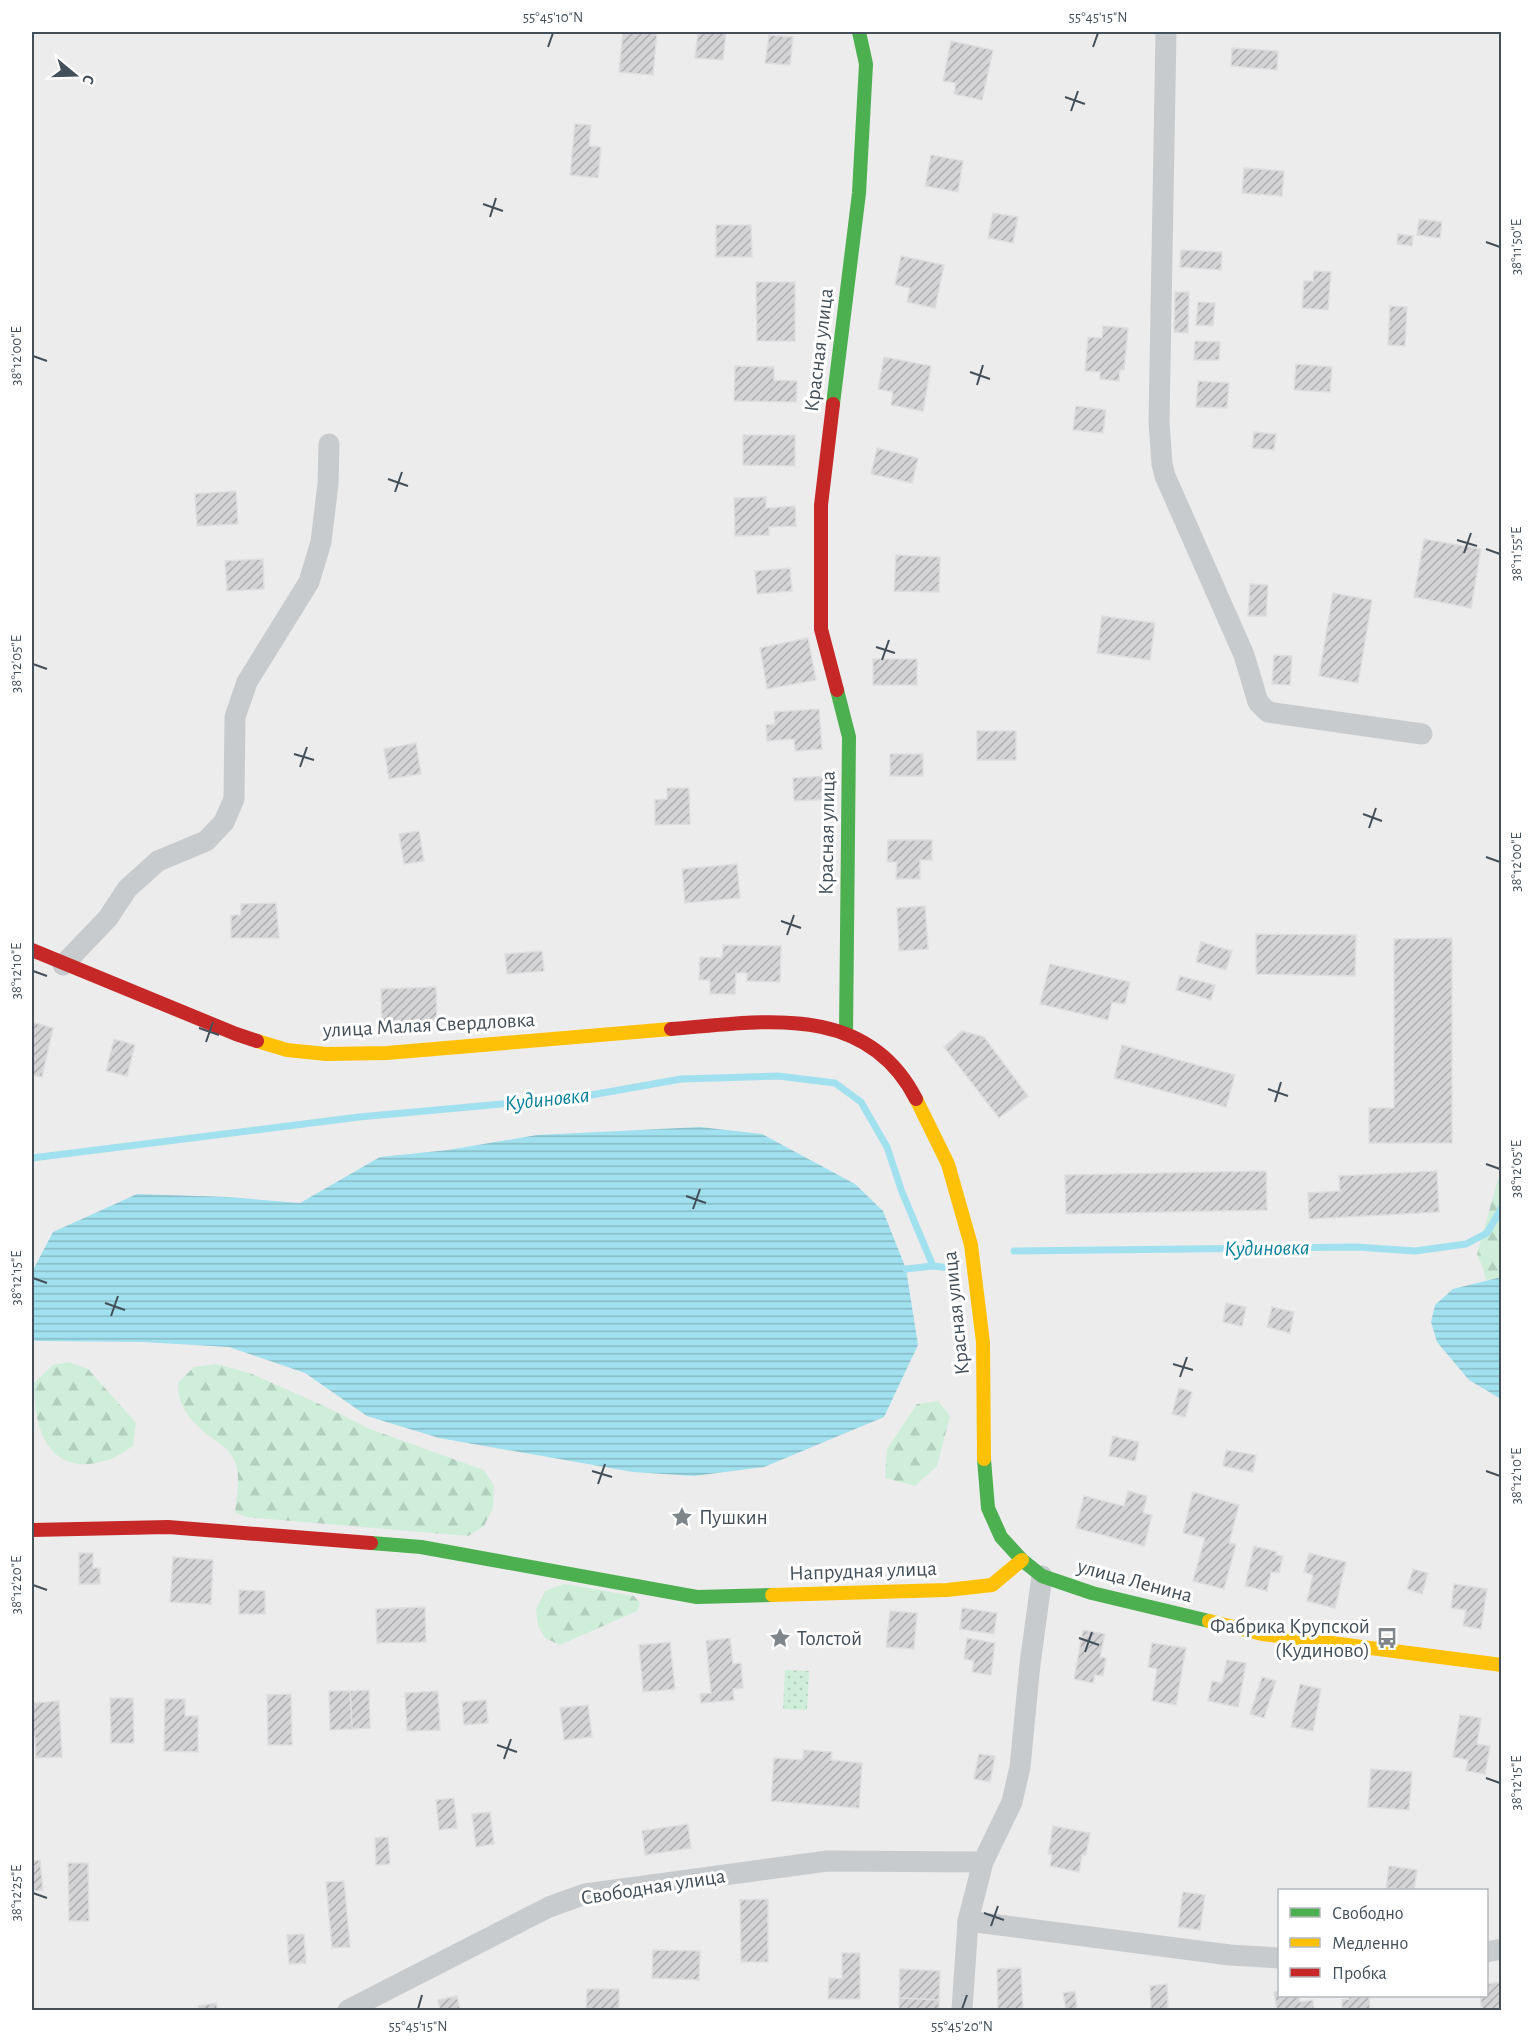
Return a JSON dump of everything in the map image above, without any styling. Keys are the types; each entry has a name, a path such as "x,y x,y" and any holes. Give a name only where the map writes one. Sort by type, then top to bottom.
{"street":[{"name":"Красная улица","path":"859,32 866,64 859,193 821,505 820,629 849,737 846,1034 869,1044 893,1065 909,1086 948,1164 971,1245 979,1301 983,1342 984,1476 988,1508 1001,1536 1022,1560 1042,1576"},
{"path":"1166,32 1159,422 1165,476 1244,655 1258,702 1268,712 1422,734"},
{"path":"63,965 108,918 127,889 158,861 206,841 224,822 234,799 235,717 247,682 309,582 321,542 328,484 329,444"},
{"name":"улица Малая Свердловка","path":"32,950 63,965 236,1034 287,1050 326,1054 387,1053 766,1021 807,1023 846,1034"},
{"name":"Напрудная улица","path":"32,1530 168,1527 421,1547 697,1597 947,1590 992,1585 1022,1560"},
{"path":"962,2010 968,1921 983,1862 1012,1803 1020,1767 1030,1664 1042,1576"},
{"name":"улица Ленина","path":"1042,1576 1092,1593 1262,1634 1502,1665"},
{"name":"Свободная улица","path":"348,2010 549,1907 585,1894 827,1862 983,1862"},
{"path":"968,1921 1230,1955 1278,1958"}],"green space":[{"path":"1501,1172 1501,1277 1486,1280 1477,1254"},
{"path":"69,1362 88,1369 136,1423 133,1446 111,1459 88,1464 72,1463 59,1456 49,1446 42,1433 37,1418 34,1383 53,1365"},
{"path":"217,1364 252,1374 370,1429 484,1470 494,1486 493,1508 484,1526 468,1536 246,1517 235,1512 238,1483 235,1462 226,1449 194,1423 184,1409 178,1392 178,1383 194,1367"},
{"path":"938,1401 950,1416 937,1466 915,1486 885,1478 887,1449 917,1404"},
{"path":"564,1584 634,1596 640,1603 637,1611 560,1645 545,1638 538,1625 536,1609 545,1591"},
{"path":"785,1670 809,1671 807,1710 783,1709"}],"water":[{"path":"700,1127 762,1134 855,1184 883,1211 906,1269 918,1345 884,1417 764,1467 694,1476 633,1472 439,1438 367,1416 305,1373 229,1347 142,1342 35,1341 32,1335 32,1272 53,1232 137,1194 228,1197 300,1203 380,1157 448,1150 537,1135"},
{"path":"1502,1277 1501,1399 1469,1380 1437,1342 1431,1322 1435,1305 1453,1289"}],"building":[{"path":"623,32 657,32 653,75 619,72"},
{"path":"698,32 726,32 723,60 695,58"},
{"path":"769,35 793,37 790,65 765,63"},
{"path":"951,41 993,50 982,100 954,94 956,83 943,81"},
{"path":"1232,48 1278,51 1277,70 1231,66"},
{"path":"575,124 591,125 589,146 601,147 598,178 570,175"},
{"path":"931,155 963,161 958,192 925,186"},
{"path":"1244,168 1284,171 1282,196 1242,193"},
{"path":"993,213 1018,217 1013,243 988,238"},
{"path":"1419,219 1442,222 1440,238 1417,235"},
{"path":"716,225 751,225 752,257 716,257"},
{"path":"1398,234 1413,236 1412,246 1397,244"},
{"path":"1181,250 1222,252 1221,270 1180,267"},
{"path":"901,256 944,265 935,308 907,302 910,288 895,285"},
{"path":"1314,271 1331,272 1328,310 1302,308 1304,281 1313,281"},
{"path":"756,282 795,282 795,341 757,341"},
{"path":"1175,292 1189,292 1188,333 1174,332"},
{"path":"1198,302 1215,303 1213,326 1196,325"},
{"path":"1390,306 1407,307 1405,346 1388,345"},
{"path":"1103,326 1128,328 1124,370 1120,370 1119,381 1100,379 1100,372 1085,371 1088,337 1102,338"},
{"path":"1195,341 1220,342 1219,360 1194,360"},
{"path":"884,357 931,366 923,411 891,405 893,392 878,389"},
{"path":"1296,364 1332,367 1330,392 1294,390"},
{"path":"735,366 774,367 774,380 797,381 796,402 734,401"},
{"path":"1198,381 1229,383 1227,408 1196,407"},
{"path":"1076,406 1106,410 1103,433 1073,430"},
{"path":"1254,432 1276,434 1274,450 1252,448"},
{"path":"743,435 795,435 795,466 743,465"},
{"path":"877,448 918,458 912,483 871,474"},
{"path":"236,491 238,524 197,526 195,494"},
{"path":"766,497 766,508 795,506 796,526 769,527 769,535 735,536 734,498"},
{"path":"1424,539 1481,549 1471,608 1414,597"},
{"path":"896,555 940,557 939,592 894,591"},
{"path":"263,559 264,589 227,591 225,561"},
{"path":"790,568 792,591 757,594 755,571"},
{"path":"1250,584 1268,585 1266,616 1248,616"},
{"path":"1333,593 1372,600 1358,683 1319,676"},
{"path":"1102,616 1155,623 1150,660 1097,653"},
{"path":"808,638 816,680 767,689 760,648"},
{"path":"1274,655 1292,656 1290,685 1272,684"},
{"path":"873,659 917,659 917,685 873,685"},
{"path":"819,709 822,749 795,751 794,739 767,741 766,725 775,724 774,712"},
{"path":"977,731 1016,731 1016,760 977,760"},
{"path":"416,743 421,774 389,779 384,749"},
{"path":"890,754 923,754 923,776 890,776"},
{"path":"830,776 831,799 794,801 793,778"},
{"path":"667,788 689,788 690,824 655,825 655,800 667,799"},
{"path":"419,831 424,861 404,864 399,834"},
{"path":"888,840 932,840 932,860 920,860 920,879 896,879 897,862 887,862"},
{"path":"737,864 740,898 685,903 682,869"},
{"path":"276,903 279,938 231,938 231,915 241,915 241,904"},
{"path":"925,906 928,949 899,951 897,908"},
{"path":"1256,934 1356,935 1355,976 1256,974"},
{"path":"1452,938 1452,1143 1369,1143 1369,1108 1394,1108 1394,939"},
{"path":"1201,942 1232,951 1226,970 1196,962"},
{"path":"723,945 781,946 780,982 747,981 747,973 736,973 735,994 710,994 710,980 699,980 700,957 722,958"},
{"path":"542,951 544,971 507,974 505,954"},
{"path":"1050,964 1130,982 1125,1004 1112,1002 1108,1020 1040,1004"},
{"path":"1180,976 1215,985 1211,1000 1176,990"},
{"path":"436,987 437,1022 382,1024 381,989"},
{"path":"32,1022 53,1028 42,1077 32,1075"},
{"path":"962,1031 984,1037 1028,1096 999,1118 944,1047"},
{"path":"114,1039 135,1045 127,1076 106,1071"},
{"path":"1122,1045 1235,1075 1226,1107 1114,1078"},
{"path":"1266,1171 1267,1210 1066,1214 1065,1175"},
{"path":"1437,1171 1439,1212 1309,1219 1308,1193 1340,1191 1339,1176"},
{"path":"1226,1303 1246,1307 1242,1326 1223,1322"},
{"path":"1272,1307 1294,1312 1290,1333 1267,1327"},
{"path":"1179,1388 1192,1392 1185,1417 1172,1414"},
{"path":"1113,1436 1139,1442 1135,1461 1109,1456"},
{"path":"1226,1450 1256,1455 1253,1472 1223,1466"},
{"path":"1128,1491 1147,1496 1143,1513 1152,1515 1144,1546 1076,1528 1084,1496 1124,1506"},
{"path":"1193,1492 1239,1505 1229,1543 1236,1544 1224,1589 1193,1581 1205,1538 1183,1533"},
{"path":"1254,1546 1277,1552 1276,1555 1283,1556 1279,1573 1271,1572 1267,1591 1245,1586"},
{"path":"79,1553 93,1553 93,1568 100,1568 100,1584 79,1584"},
{"path":"1309,1553 1346,1562 1335,1608 1307,1601 1313,1575 1304,1572"},
{"path":"173,1557 213,1560 211,1604 170,1602"},
{"path":"1413,1569 1428,1573 1422,1594 1407,1589"},
{"path":"1454,1584 1487,1589 1481,1629 1463,1626 1466,1610 1451,1608"},
{"path":"239,1590 265,1591 265,1614 239,1614"},
{"path":"425,1607 426,1642 377,1643 376,1609"},
{"path":"962,1608 997,1613 994,1634 960,1629"},
{"path":"890,1611 917,1613 914,1649 886,1647"},
{"path":"1083,1630 1105,1634 1100,1657 1106,1658 1103,1676 1095,1675 1093,1683 1074,1679"},
{"path":"730,1638 733,1664 741,1663 743,1688 733,1689 734,1700 701,1703 700,1694 711,1693 706,1641"},
{"path":"967,1638 995,1643 991,1675 972,1672 974,1661 964,1659"},
{"path":"670,1642 675,1689 643,1692 639,1645"},
{"path":"1152,1643 1186,1648 1176,1705 1152,1701 1157,1669 1148,1667"},
{"path":"1227,1660 1246,1663 1238,1707 1208,1701 1212,1681 1222,1683"},
{"path":"1262,1677 1276,1681 1264,1718 1250,1714"},
{"path":"1300,1684 1321,1689 1313,1731 1291,1727"},
{"path":"369,1690 370,1728 352,1729 350,1691"},
{"path":"329,1691 350,1691 352,1729 330,1730"},
{"path":"438,1691 440,1730 407,1731 405,1693"},
{"path":"291,1694 292,1745 268,1745 267,1695"},
{"path":"110,1698 133,1698 134,1743 111,1743"},
{"path":"165,1699 185,1699 185,1716 198,1716 198,1752 164,1751"},
{"path":"486,1700 488,1723 464,1725 462,1702"},
{"path":"59,1701 62,1757 36,1758 35,1737 32,1737 32,1703"},
{"path":"588,1705 592,1737 564,1740 560,1708"},
{"path":"1460,1715 1481,1718 1477,1744 1490,1746 1485,1774 1466,1771 1468,1760 1453,1757"},
{"path":"804,1750 832,1752 831,1760 862,1763 859,1808 771,1801 774,1758 803,1760"},
{"path":"979,1754 995,1756 990,1782 974,1779"},
{"path":"1371,1769 1412,1772 1409,1810 1368,1807"},
{"path":"454,1798 457,1828 439,1830 436,1800"},
{"path":"490,1812 494,1844 476,1847 472,1814"},
{"path":"688,1824 691,1848 645,1855 642,1831"},
{"path":"1053,1826 1090,1833 1086,1855 1082,1855 1079,1872 1050,1866 1052,1855 1048,1854"},
{"path":"388,1837 390,1864 376,1865 375,1838"},
{"path":"40,1860 43,1890 32,1891 32,1861"},
{"path":"68,1863 88,1863 89,1921 69,1921"},
{"path":"1389,1866 1417,1870 1414,1889 1386,1888"},
{"path":"344,1881 350,1947 332,1948 326,1882"},
{"path":"1183,1892 1205,1895 1200,1930 1178,1927"},
{"path":"768,1899 768,1962 741,1962 740,1900"},
{"path":"304,1934 306,1963 289,1964 287,1935"},
{"path":"653,1950 700,1951 699,1980 652,1978"},
{"path":"842,1953 860,1953 860,1999 828,1999 829,1978 842,1979"},
{"path":"1021,1968 1023,2010 998,2010 997,1969"},
{"path":"900,1969 940,1971 939,2000 899,1998"},
{"path":"1502,1982 1502,2010 1482,2010 1480,1997 1488,1997 1488,1984"},
{"path":"1167,1984 1168,2010 1151,2010 1150,1986"},
{"path":"587,1989 619,1989 619,2010 586,2010"},
{"path":"1075,1991 1077,2010 1066,2010 1063,1993"},
{"path":"1278,1991 1278,1997 1299,1997 1300,2002 1313,2000 1314,2010 1277,2010 1274,1992"},
{"path":"457,1996 460,2010 440,2010 438,2000"},
{"path":"1349,1997 1369,1997 1370,2010 1342,2010 1342,2000 1349,1999"},
{"path":"899,1998 939,2000 939,2010 899,2010"},
{"path":"216,2003 218,2010 199,2010 198,2006"}],"waterway":[{"name":"Кудиновка","path":"32,1158 359,1117 580,1097 681,1079 778,1076 835,1083 861,1102 887,1147 902,1192 933,1266 950,1268"},
{"name":"Кудиновка","path":"1014,1251 1356,1247 1415,1251 1466,1244 1487,1233 1502,1207"},
{"path":"906,1269 933,1266"}],"traffic: fast":[{"path":"833,404 859,193 866,64 859,32"},
{"path":"837,690 849,737 846,1034"},
{"path":"984,1459 988,1508 1001,1537 1022,1560 1042,1576 1092,1593 1209,1621"},
{"path":"371,1543 421,1547 697,1597 772,1595"}],"traffic: slow":[{"path":"257,1041 287,1050 326,1054 387,1053 671,1029"},
{"path":"916,1099 948,1164 971,1245 983,1342 984,1459"},
{"path":"772,1595 947,1590 992,1585 1022,1560"},
{"path":"1209,1621 1262,1634 1502,1665"}],"traffic: jam":[{"path":"833,404 821,505 821,629 837,690"},
{"path":"32,950 257,1041"},
{"path":"671,1029 775,1022 808,1025 840,1032 869,1046 895,1068 916,1099"},
{"path":"32,1530 168,1527 371,1543"}],"place":[{"name":"Пушкин","path":"682,1517"},
{"name":"Толстой","path":"780,1638"},
{"name":"Фабрика Крупской (Кудиново)","path":"1387,1638"}]}
